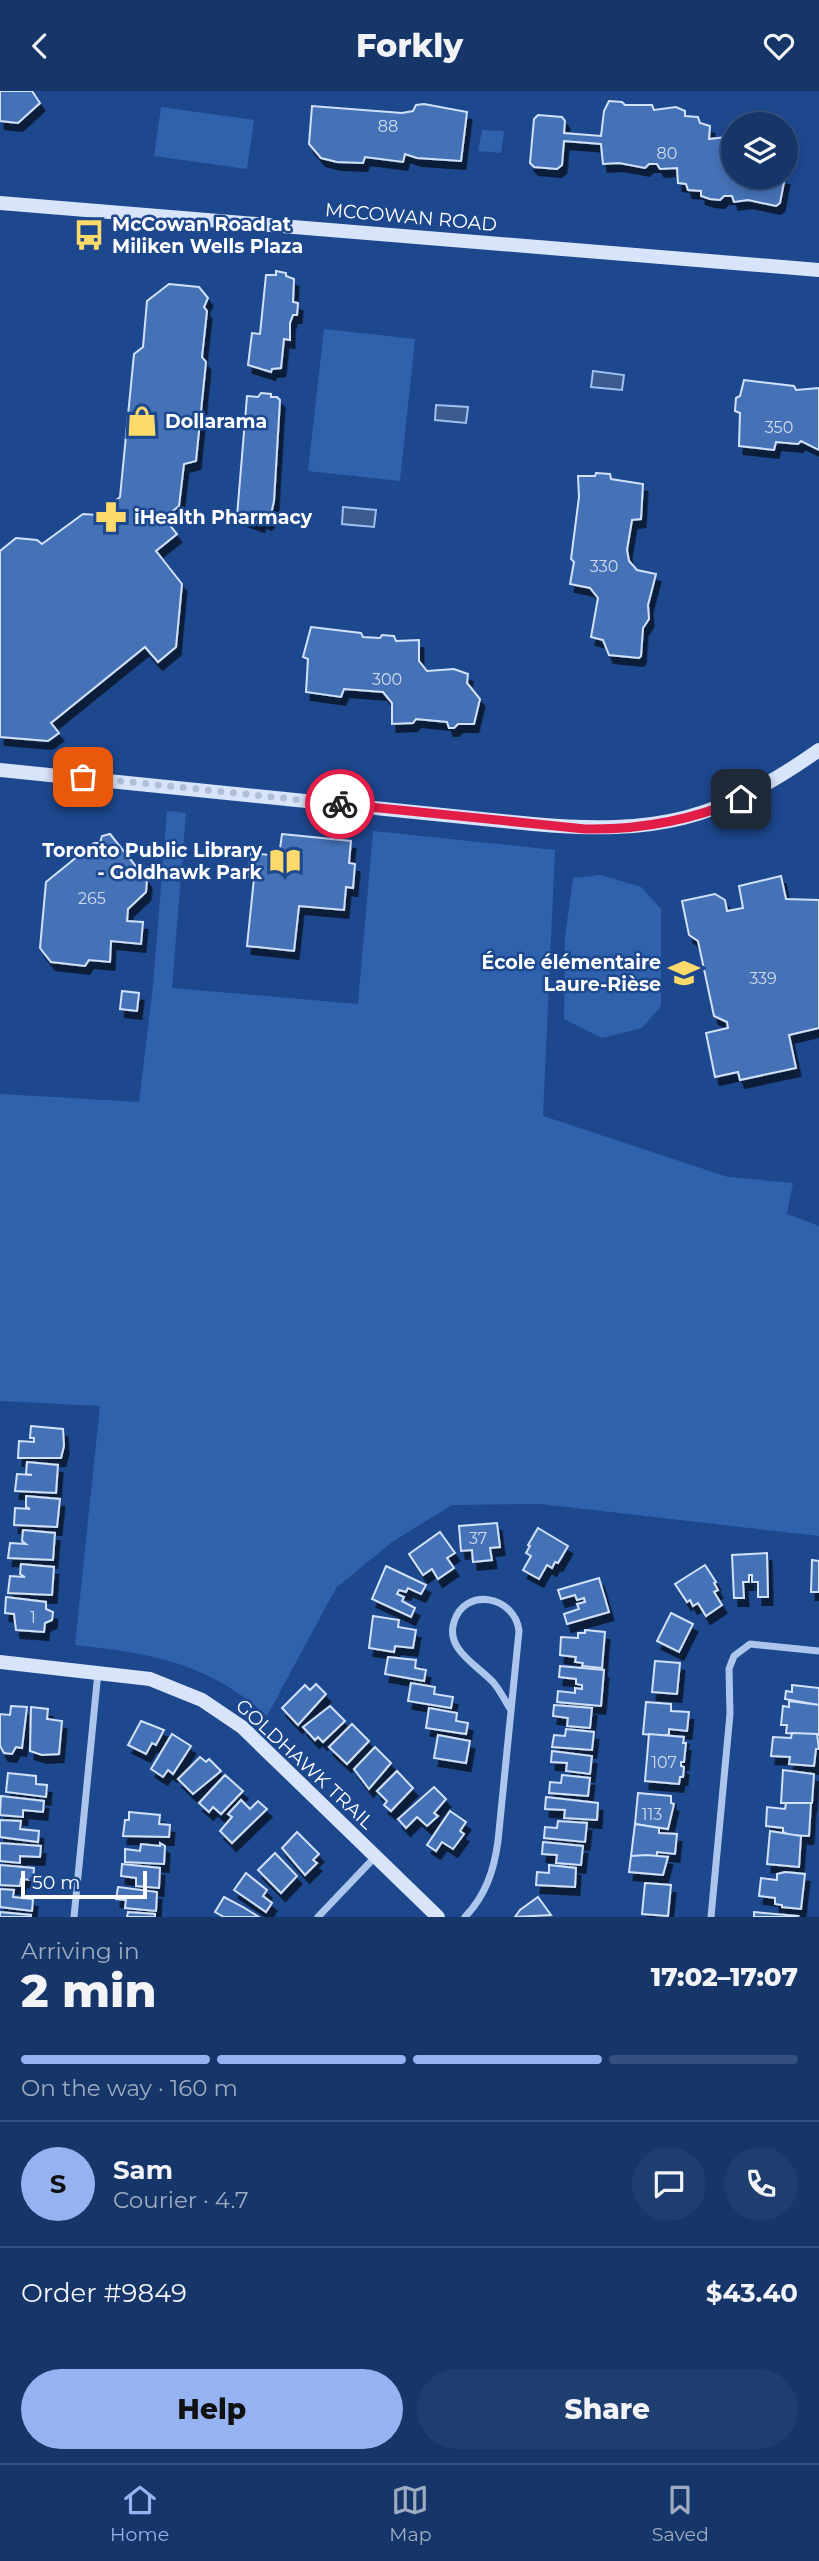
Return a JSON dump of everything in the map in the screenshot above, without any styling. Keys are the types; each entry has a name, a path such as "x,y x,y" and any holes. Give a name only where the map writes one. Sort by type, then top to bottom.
{"street":[{"name":"MCCOWAN ROAD","path":"0,203 819,270"},
{"path":"0,769 533,824 619,829 665,824 725,806 772,782 819,750"},
{"path":"465,1917 484,1892 496,1859 511,1710 518,1623 503,1604 485,1598 473,1601 457,1614 452,1625 453,1637 457,1648 495,1684 511,1710"},
{"path":"711,1917 730,1714 729,1669 734,1656 750,1644 819,1651"},
{"name":"GOLDHAWK TRAIL","path":"0,1662 98,1672 168,1685 224,1713 438,1917"},
{"path":"74,1917 98,1672"},
{"path":"318,1917 375,1857"}],"shaded area":[{"path":"161,107 254,120 247,169 154,156"},
{"path":"482,130 504,131 501,153 478,151"},
{"path":"324,329 415,339 400,481 308,471"},
{"path":"593,371 624,375 622,390 591,387"},
{"path":"436,405 468,407 466,423 435,420"},
{"path":"343,507 376,510 374,527 342,524"},
{"path":"167,811 186,813 172,988 358,1004 373,831 555,850 543,1116 728,1177 793,1183 787,1214 819,1226 819,1536 541,1504 452,1505 392,1542 336,1588 267,1716 245,1698 201,1672 154,1657 75,1645 100,1406 0,1401 0,1094 139,1102 153,986"},
{"path":"601,875 641,887 661,909 661,1006 642,1028 602,1038 564,1019 565,937 573,878"}],"building":[{"path":"0,91 32,91 40,103 18,123 0,121"},
{"path":"609,101 622,102 625,105 652,105 654,110 676,107 685,111 685,116 698,117 700,123 710,126 709,139 721,138 721,189 783,189 780,203 776,206 748,200 734,202 732,196 724,196 720,200 701,196 701,191 688,190 686,184 678,183 677,168 660,169 657,164 649,164 645,168 619,163 603,164 601,144 564,141 562,165 557,169 534,167 530,163 534,119 538,115 562,117 565,121 564,133 601,136 604,111"},
{"path":"416,105 467,112 461,161 417,158 405,154 403,162 365,157 363,163 337,162 321,158 309,144 312,106 402,113 413,111"},
{"path":"276,271 286,273 286,276 294,279 293,302 298,303 297,315 293,315 290,323 290,340 284,339 281,368 272,369 271,372 248,365 252,333 260,334 266,275 276,275"},
{"path":"169,284 199,287 208,298 204,307 207,311 202,357 206,362 196,461 184,464 179,506 164,518 177,534 156,551 182,584 176,647 158,662 145,647 51,723 59,733 48,741 0,737 0,551 16,538 37,540 42,544 83,514 98,515 120,497 134,354 143,347 147,301"},
{"path":"744,380 794,386 796,390 819,388 819,450 801,441 798,444 776,442 774,450 739,446 740,413 735,411 736,398 740,396"},
{"path":"261,393 271,394 271,397 280,400 274,501 270,519 267,522 261,519 260,524 237,516 247,396 258,397"},
{"path":"596,473 610,474 611,479 643,484 641,519 632,520 627,550 629,561 637,570 656,574 639,658 609,655 603,640 591,637 598,598 590,588 570,584 579,497 578,476 595,476"},
{"path":"311,627 361,633 363,637 394,636 396,641 419,640 419,661 427,671 454,669 468,674 467,683 480,699 474,724 458,724 449,728 447,722 416,719 413,723 392,724 392,703 383,692 344,689 341,697 306,692 308,659 303,657"},
{"path":"110,834 147,880 146,892 128,909 127,921 143,922 141,944 111,941 110,962 89,960 85,966 51,962 40,948 46,882 94,843 100,843 102,836"},
{"path":"282,834 351,841 349,863 355,864 353,888 346,887 344,910 299,906 294,951 247,946 254,878 248,877 251,853 279,856"},
{"path":"781,876 786,899 819,900 819,1028 789,1035 796,1068 740,1080 738,1072 715,1077 706,1033 728,1028 727,1022 714,1016 698,941 689,935 682,901 715,894 725,900 727,911 743,908 739,886"},
{"path":"122,991 139,993 137,1011 120,1009"},
{"path":"31,1426 63,1429 64,1446 61,1458 18,1458 19,1441 34,1442 34,1438 30,1438"},
{"path":"27,1462 58,1465 56,1493 15,1491 17,1474 32,1475 26,1474"},
{"path":"26,1496 60,1499 57,1527 14,1525 15,1508 30,1509 26,1507"},
{"path":"497,1523 500,1547 490,1548 492,1560 473,1562 472,1550 461,1551 459,1526"},
{"path":"538,1528 568,1546 558,1563 555,1562 552,1568 547,1565 539,1579 523,1570 531,1556 526,1553 530,1546 528,1545"},
{"path":"23,1530 55,1533 53,1560 8,1558 10,1543 26,1544 22,1541"},
{"path":"440,1532 455,1553 447,1558 454,1568 438,1579 432,1569 423,1575 409,1554"},
{"path":"767,1553 768,1597 758,1597 758,1582 752,1582 752,1575 749,1575 749,1582 743,1582 744,1598 734,1598 732,1555"},
{"path":"812,1560 819,1561 819,1592 811,1592"},
{"path":"21,1564 54,1567 52,1595 8,1593 10,1576 25,1577 20,1574"},
{"path":"705,1565 716,1582 714,1583 718,1590 714,1592 722,1605 706,1616 698,1603 693,1606 690,1600 687,1602 675,1584"},
{"path":"386,1566 426,1585 421,1594 408,1588 406,1592 399,1590 397,1594 404,1597 402,1601 415,1608 411,1617 372,1599"},
{"path":"599,1578 609,1612 567,1624 564,1614 579,1609 577,1604 585,1602 584,1598 577,1600 575,1595 561,1599 558,1590"},
{"path":"6,1597 46,1602 46,1609 53,1612 52,1620 45,1623 44,1632 16,1630 14,1614 5,1613"},
{"path":"671,1613 693,1624 679,1652 657,1641"},
{"path":"373,1616 399,1620 398,1627 416,1630 413,1648 395,1646 394,1652 369,1648"},
{"path":"585,1630 605,1632 602,1668 582,1666 583,1663 575,1662 576,1657 560,1655 561,1637 578,1638 578,1633 585,1633"},
{"path":"388,1657 416,1660 415,1668 426,1670 424,1681 385,1674"},
{"path":"655,1661 680,1663 677,1694 652,1692"},
{"path":"560,1666 604,1670 601,1706 557,1702 558,1691 575,1693 575,1688 582,1689 582,1685 576,1684 576,1679 559,1677"},
{"path":"411,1683 435,1687 434,1694 453,1697 451,1708 408,1701"},
{"path":"316,1684 326,1694 298,1725 282,1708 305,1685 310,1690"},
{"path":"792,1685 819,1688 819,1705 785,1699 786,1691 792,1692"},
{"path":"789,1701 819,1705 819,1735 786,1733 787,1725 781,1725 783,1706 789,1707"},
{"path":"646,1702 671,1704 671,1711 689,1712 687,1731 669,1729 669,1734 664,1736 643,1734"},
{"path":"554,1705 592,1708 590,1728 567,1726 568,1718 553,1716"},
{"path":"11,1706 27,1707 22,1748 16,1747 12,1754 4,1753 0,1746 0,1714 10,1715"},
{"path":"330,1706 345,1721 323,1742 318,1737 315,1740 303,1727"},
{"path":"31,1707 48,1709 47,1719 62,1721 59,1754 42,1755 30,1751"},
{"path":"429,1708 457,1713 456,1721 468,1723 466,1734 426,1728"},
{"path":"141,1721 164,1730 156,1745 152,1743 146,1754 128,1745"},
{"path":"352,1724 369,1741 347,1764 329,1747"},
{"path":"566,1729 594,1732 592,1750 552,1747 554,1735 565,1736"},
{"path":"792,1733 817,1734 819,1749 816,1749 814,1766 789,1764 790,1757 771,1756 773,1737 791,1738"},
{"path":"172,1734 191,1746 173,1774 168,1770 163,1777 151,1769"},
{"path":"649,1734 684,1737 684,1762 681,1762 684,1767 683,1777 680,1777 679,1784 645,1781"},
{"path":"438,1735 470,1741 466,1763 434,1758"},
{"path":"375,1747 391,1763 369,1789 354,1769"},
{"path":"552,1751 592,1756 590,1774 566,1771 567,1763 551,1762"},
{"path":"200,1757 206,1762 209,1759 221,1771 193,1794 178,1779"},
{"path":"783,1770 814,1774 812,1803 781,1803"},
{"path":"397,1771 413,1788 391,1811 384,1805 387,1801 377,1791"},
{"path":"8,1773 36,1776 36,1784 47,1785 46,1797 6,1792"},
{"path":"225,1775 243,1791 221,1814 213,1807 209,1812 199,1803"},
{"path":"562,1775 590,1778 588,1796 549,1793 550,1782 561,1783"},
{"path":"434,1787 446,1799 434,1813 438,1816 427,1826 417,1817 406,1828 398,1819"},
{"path":"638,1793 671,1796 671,1803 674,1804 668,1829 635,1824"},
{"path":"1,1796 44,1801 43,1812 23,1810 23,1817 0,1815"},
{"path":"546,1797 598,1803 597,1820 564,1818 565,1810 545,1809"},
{"path":"241,1800 250,1809 258,1801 267,1809 232,1843 220,1831 232,1817 228,1814"},
{"path":"786,1803 811,1803 809,1836 789,1835 783,1832 783,1828 766,1826 767,1807 785,1809"},
{"path":"450,1811 466,1822 460,1831 464,1834 453,1849 442,1842 436,1851 427,1845"},
{"path":"129,1812 160,1815 159,1824 170,1825 169,1837 123,1836"},
{"path":"0,1820 21,1821 20,1829 39,1831 38,1842 0,1837"},
{"path":"558,1821 587,1823 585,1842 544,1838 545,1827 557,1828"},
{"path":"635,1824 659,1828 659,1833 677,1834 675,1854 657,1852 657,1856 631,1856"},
{"path":"770,1831 801,1836 799,1867 767,1864"},
{"path":"297,1832 319,1854 313,1860 317,1863 305,1875 282,1848"},
{"path":"543,1842 583,1846 581,1865 556,1863 557,1855 542,1854"},
{"path":"0,1843 41,1846 40,1857 20,1856 20,1863 0,1861"},
{"path":"160,1843 165,1846 164,1864 125,1862 125,1849 140,1851 141,1844 160,1846"},
{"path":"275,1853 297,1876 281,1893 258,1870"},
{"path":"631,1856 668,1857 663,1875 629,1872"},
{"path":"122,1864 160,1868 159,1888 136,1886 136,1878 121,1876"},
{"path":"0,1865 34,1868 33,1880 21,1879 20,1886 0,1885"},
{"path":"549,1865 576,1868 575,1887 536,1885 537,1872 549,1873"},
{"path":"246,1873 267,1890 263,1896 272,1903 266,1912 234,1890"},
{"path":"777,1874 805,1874 801,1909 782,1907 775,1904 775,1898 759,1896 761,1878 777,1880"},
{"path":"645,1883 671,1885 668,1916 642,1914"},
{"path":"118,1887 157,1892 156,1911 125,1908 126,1900 116,1899"},
{"path":"0,1889 14,1890 13,1897 33,1899 32,1911 0,1907"},
{"path":"224,1897 259,1917 224,1917 215,1912"},
{"path":"538,1897 551,1915 515,1917 520,1910"},
{"path":"0,1912 31,1915 31,1917 0,1917"},
{"path":"128,1912 155,1914 155,1917 127,1917"},
{"path":"754,1912 798,1916 754,1917"}],"way so far":[{"path":"83,777 340,804"}],"place":[{"name":"McCowan Road at Miliken Wells Plaza","path":"89,235"},
{"name":"Dollarama","path":"142,421"},
{"name":"iHealth Pharmacy","path":"111,517"},
{"name":"Toronto Public Library - Goldhawk Park","path":"285,861"},
{"name":"École élémentaire Laure-Rièse","path":"684,973"}],"route":[{"path":"340,804 585,829 619,829 679,821 741,799"}]}
